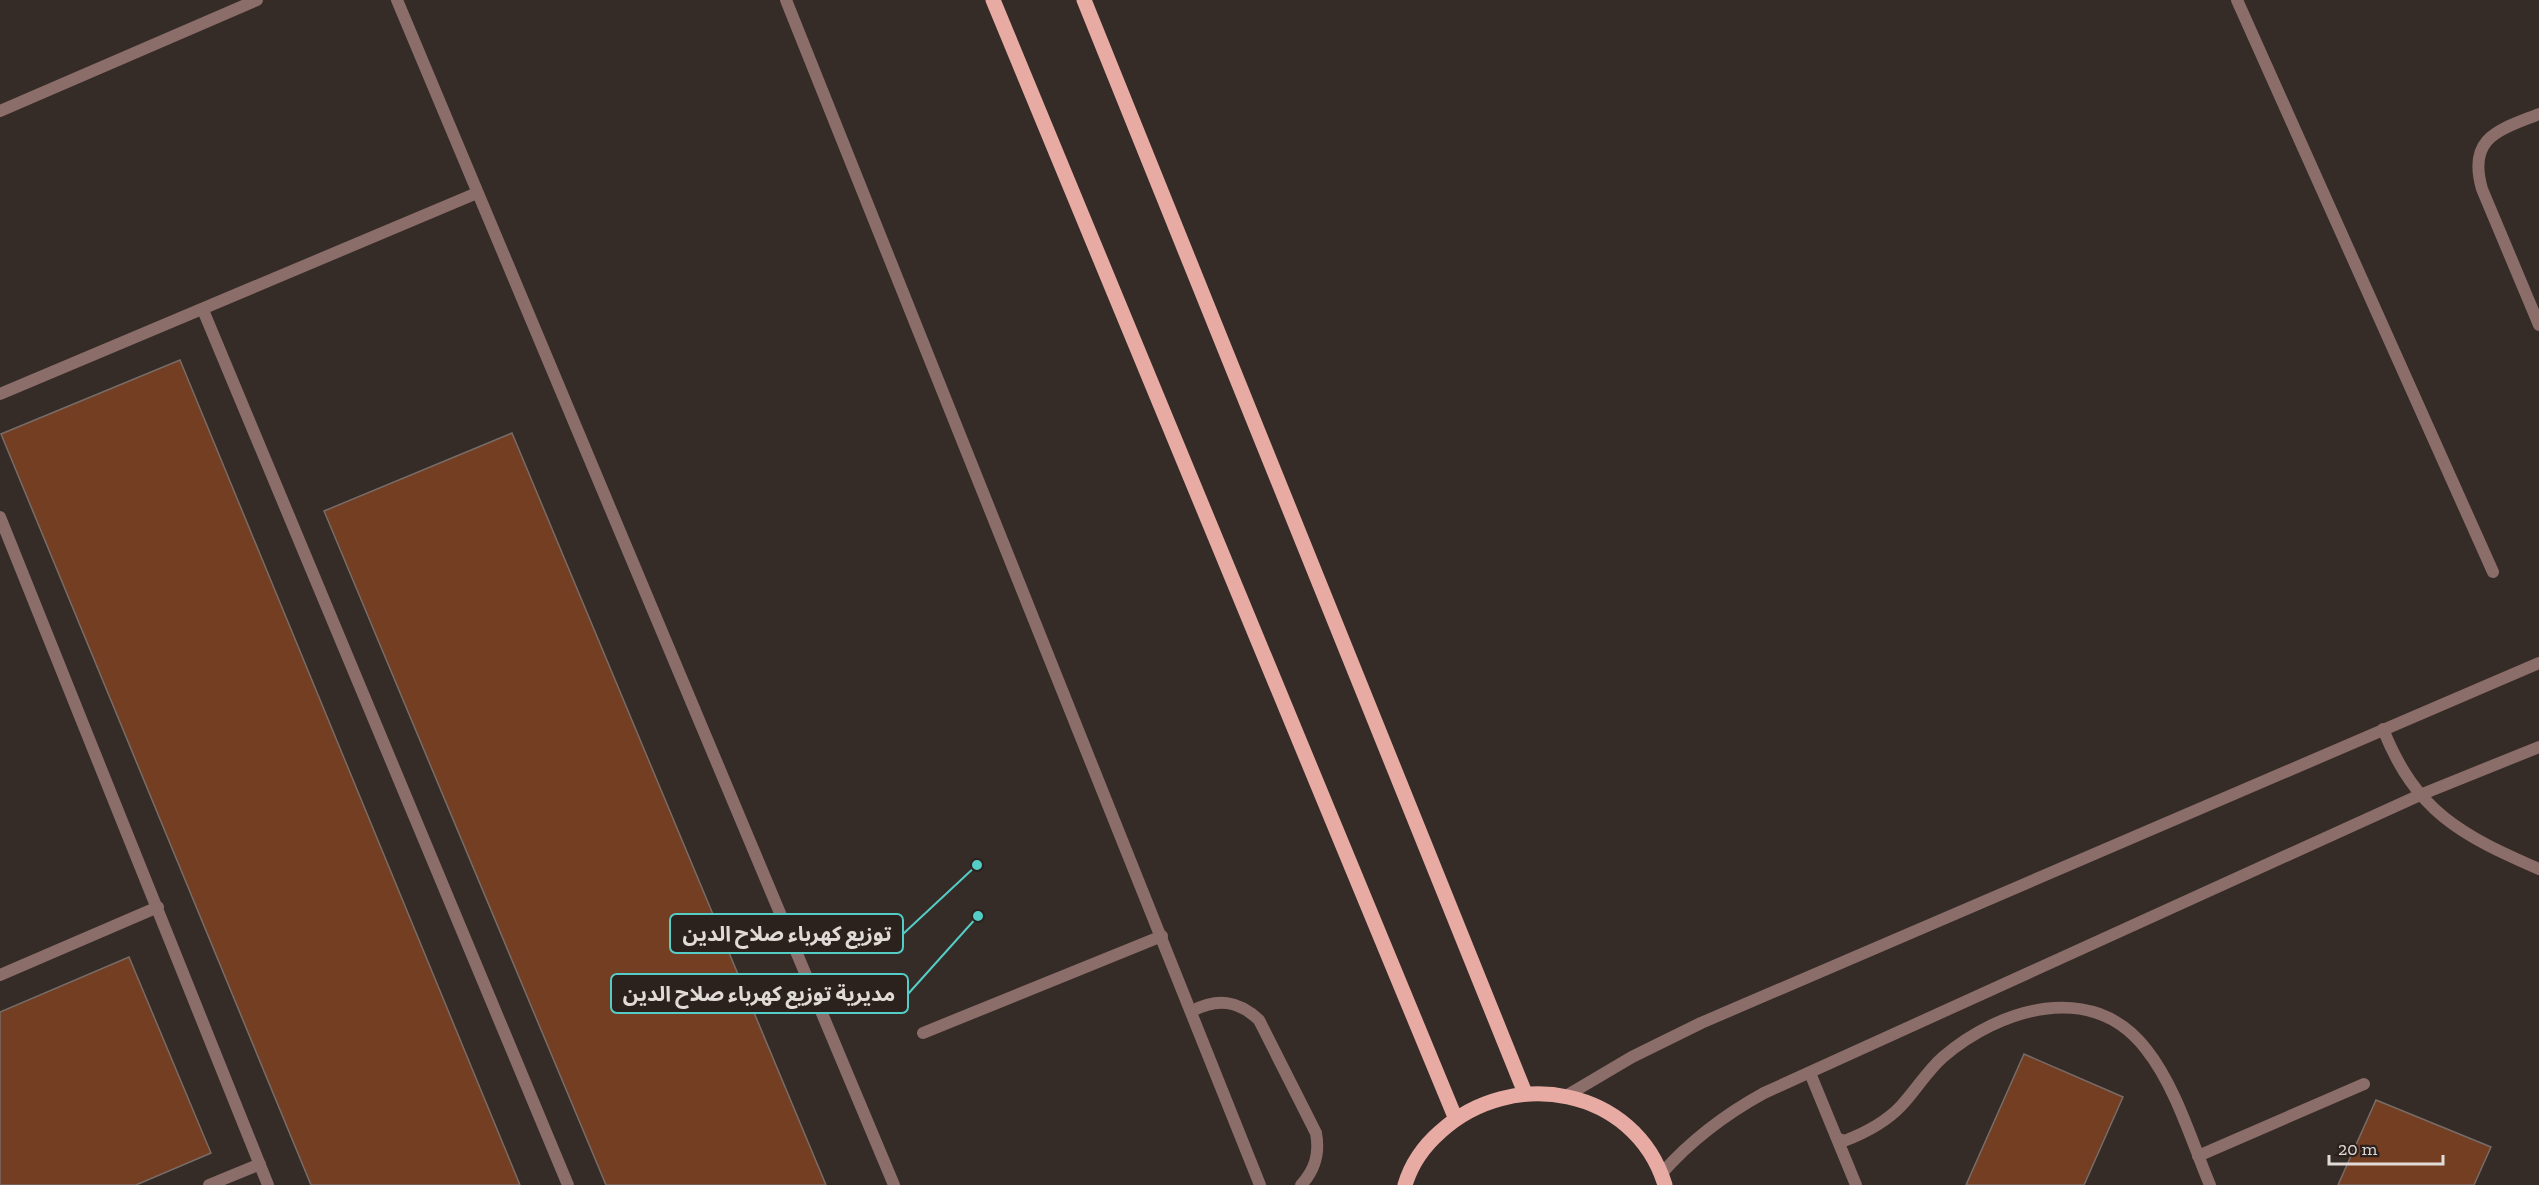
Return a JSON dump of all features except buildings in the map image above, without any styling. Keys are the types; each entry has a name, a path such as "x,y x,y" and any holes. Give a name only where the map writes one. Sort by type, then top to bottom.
{"main road":[{"path":"993,0 1455,1117"},
{"path":"1084,0 1525,1093"},
{"path":"1405,1185 1408,1175 1428,1143 1455,1117 1488,1101 1525,1093 1566,1096 1596,1106 1623,1123 1645,1146 1663,1179"}],"street":[{"path":"0,111 257,0"},
{"path":"397,0 894,1185"},
{"path":"786,0 1260,1185"},
{"path":"2237,0 2493,572"},
{"path":"2539,114 2492,134 2480,150 2477,170 2482,189 2539,325"},
{"path":"0,394 477,193"},
{"path":"203,310 568,1185"},
{"path":"0,516 268,1185"},
{"path":"1566,1096 1632,1057 1701,1023 2539,663"},
{"path":"2383,729 2405,775 2420,795 2445,820 2491,848 2539,869"},
{"path":"1663,1179 1683,1149 1735,1109 2420,795 2539,747"},
{"path":"0,975 158,907"},
{"path":"923,1033 1162,936"},
{"path":"1192,1011 1215,1002 1228,1002 1250,1011 1259,1020 1316,1133 1318,1147 1316,1160 1311,1173 1300,1185"},
{"path":"1837,1138 1844,1141 1865,1133 1884,1121 1901,1106 1942,1058 1966,1039 1993,1024 2022,1012 2049,1007 2075,1008 2102,1016 2126,1029 2145,1048 2172,1094 2210,1185"},
{"path":"1810,1073 1856,1185"},
{"path":"2198,1156 2364,1083"},
{"path":"209,1185 260,1164"}],"place":[{"name":"توزيع كهرباء صلاح الدين","path":"977,865"},
{"name":"مديرية توزيع كهرباء صلاح الدين","path":"978,916"}]}
